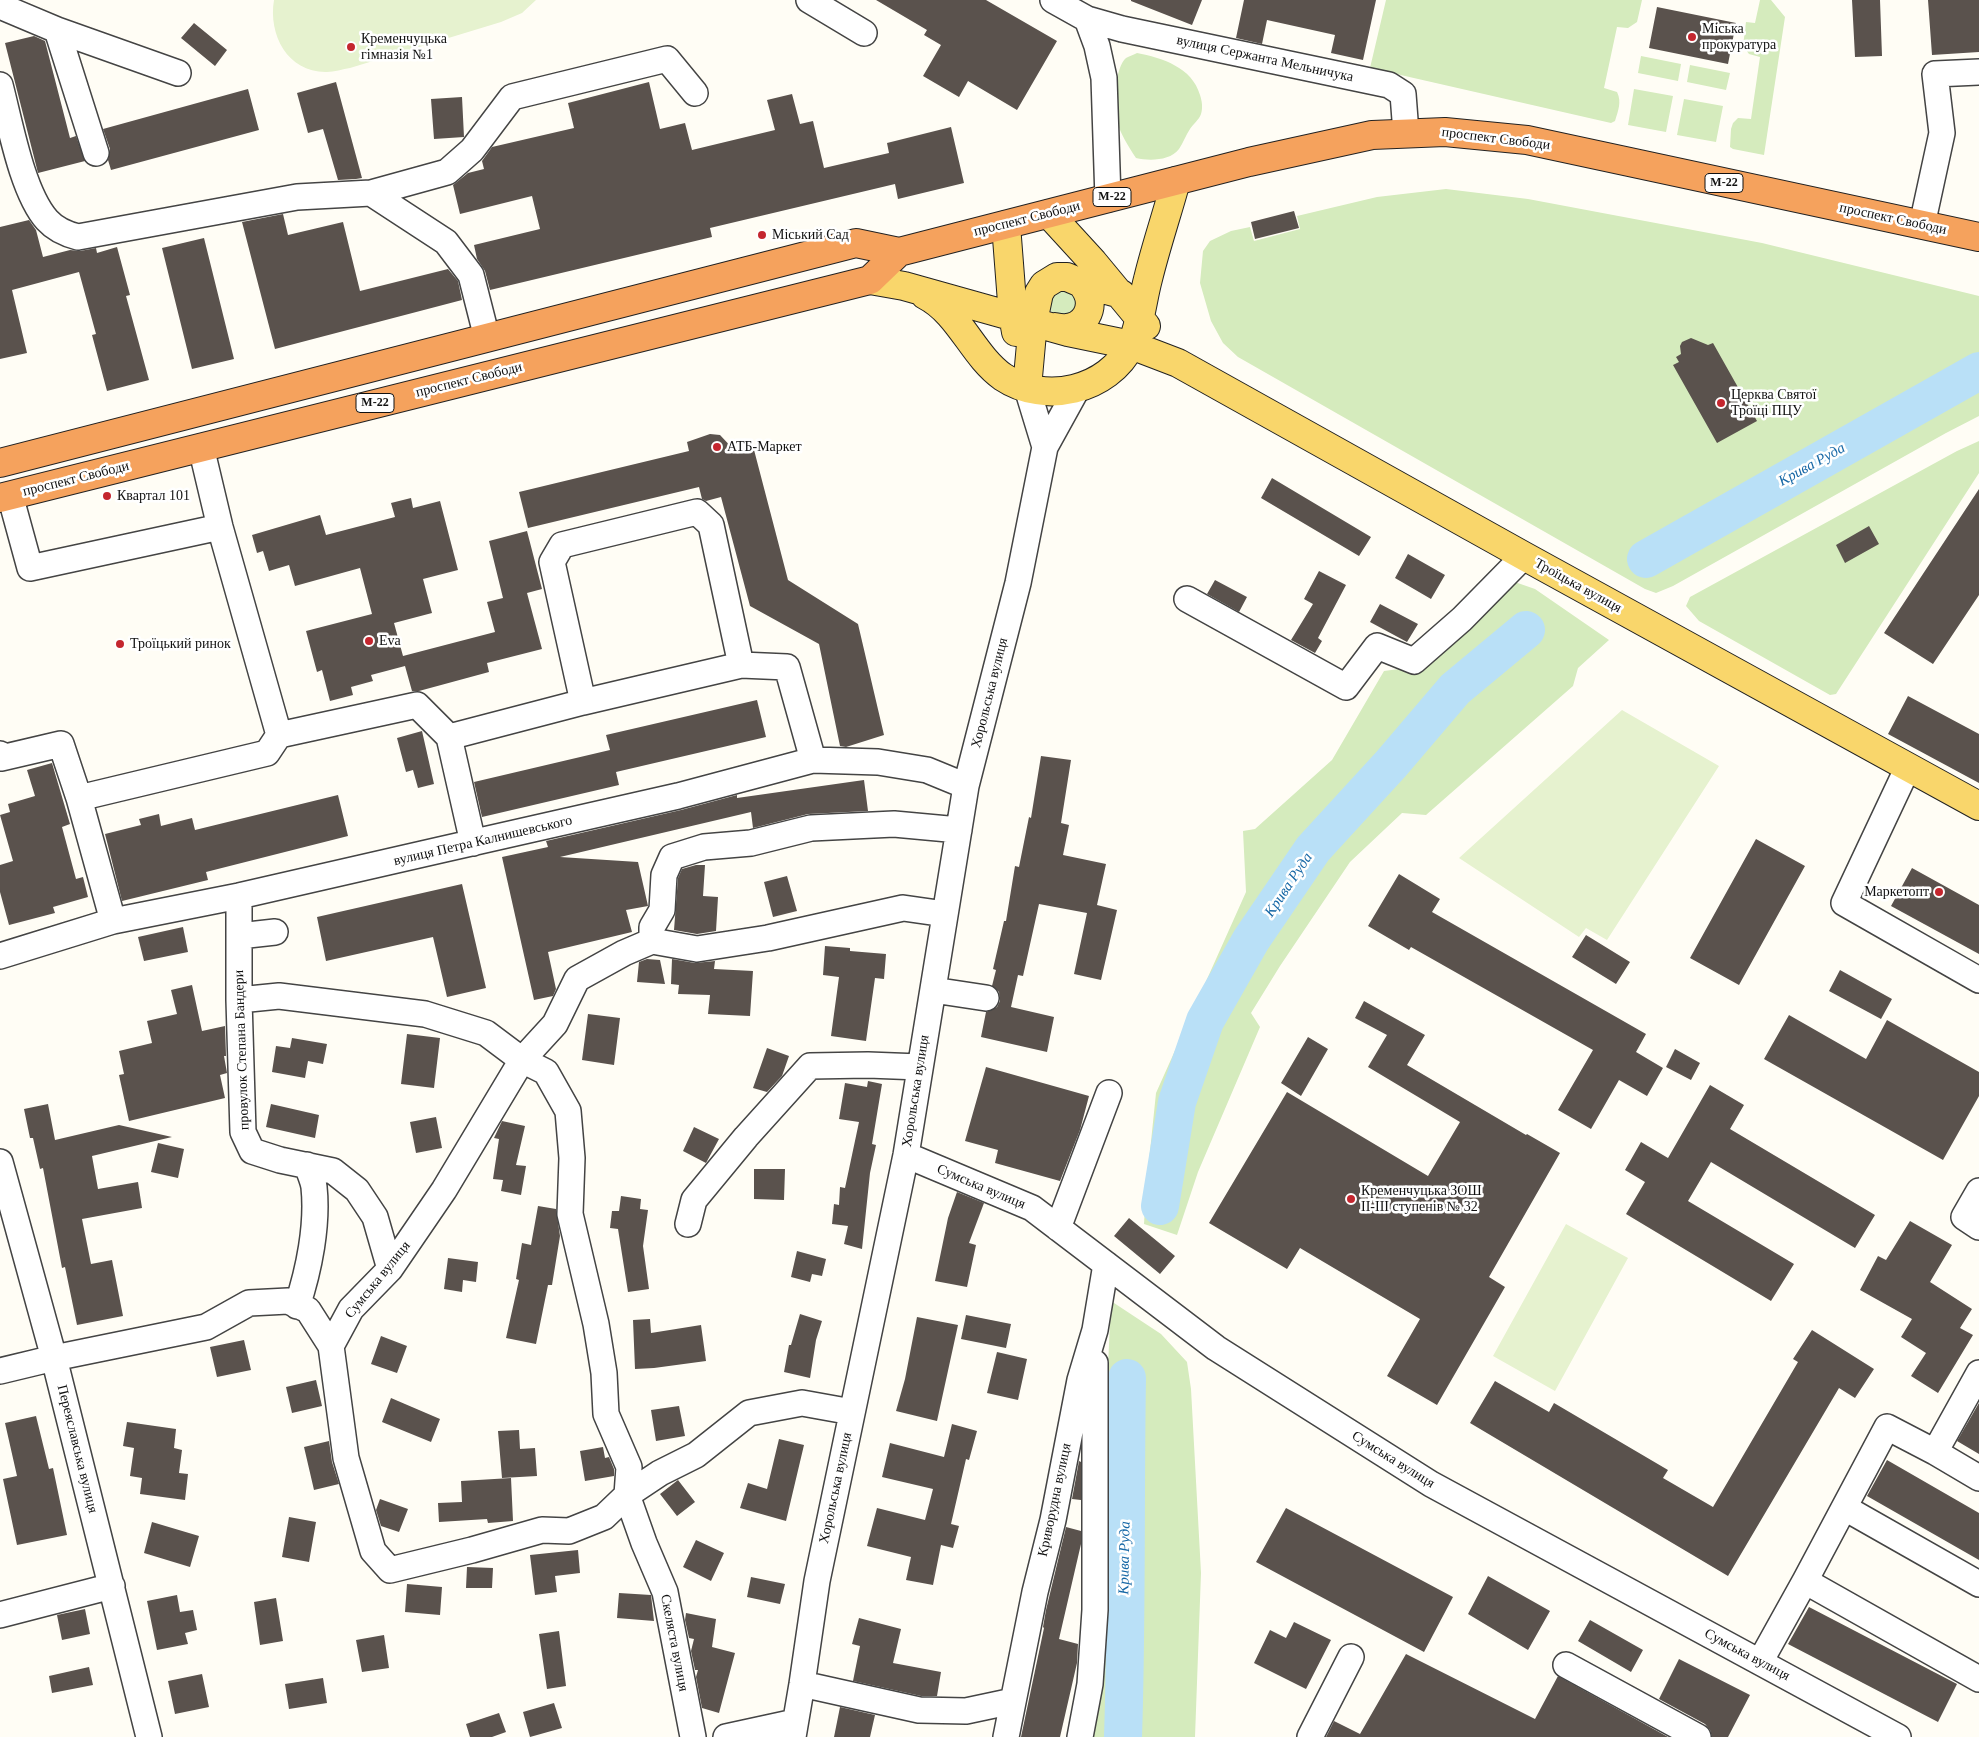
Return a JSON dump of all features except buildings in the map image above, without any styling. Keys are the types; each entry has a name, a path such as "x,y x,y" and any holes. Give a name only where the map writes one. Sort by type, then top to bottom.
{"highway":[{"name":"проспект Свободи","path":"0,463 856,243 899,252 1249,162 1372,135 1446,132 1527,140 1979,237"},
{"name":"проспект Свободи","path":"5,497 870,280 899,252"}],"main road":[{"path":"911,288 936,301 951,316 983,358 1004,377 1028,388 1053,392 1077,388 1101,378 1114,368 1131,345 1176,181"},
{"path":"1049,214 1121,294 1178,363"},
{"path":"1006,225 1035,316 1060,329 1072,328 1086,316 1089,310 1090,298 1081,283"},
{"path":"1028,388 1035,316 1044,285 1057,277 1072,278 1081,283 1121,294"},
{"path":"870,280 1035,316 1131,345 1178,363"},
{"name":"Троїцька вулиця","path":"1178,363 1979,806"}],"street":[{"path":"809,0 864,33"},
{"name":"вулиця Сержанта Мельничука","path":"1053,0 1087,20 1122,29 1389,85 1402,94 1406,133"},
{"path":"0,6 56,30 178,74"},
{"path":"1087,20 1097,46 1104,78 1108,199"},
{"path":"56,30 96,153"},
{"path":"0,85 27,186 47,220 63,233 78,237 297,197 372,192 446,172 472,150 512,98 667,58 695,93"},
{"path":"1922,225 1942,133 1935,74 1979,72"},
{"path":"372,192 446,242 471,275 487,338"},
{"path":"1028,388 1045,447"},
{"path":"1045,447 1077,388"},
{"path":"201,447 220,527 280,735"},
{"name":"Хорольська вулиця","path":"794,1730 817,1581 906,1155 966,786 1018,583 1045,447"},
{"path":"5,497 30,568 220,527"},
{"path":"583,702 552,562 562,545 697,512 711,525 741,665"},
{"path":"1187,599 1346,687 1377,646 1414,661 1462,619 1524,556"},
{"path":"449,737 583,702 741,665 787,667 813,760"},
{"path":"79,798 267,753 280,735 417,705 449,737 473,843"},
{"path":"0,754 1,758 61,744 79,798 113,921"},
{"name":"вулиця Петра Калнишевського","path":"0,956 113,921 239,896 678,796 813,760 878,762 927,770 966,786"},
{"path":"1908,767 1844,903 1979,980"},
{"path":"945,914 903,908 768,938 697,949 652,941 652,927 662,910 664,875 672,857 704,847 751,843 811,828 894,824 959,830"},
{"name":"провулок Степана Бандери","path":"239,896 239,1000 244,1132 252,1151 333,1171 358,1190 375,1218 390,1270"},
{"path":"239,936 275,932"},
{"name":"Сумська вулиця","path":"331,1346 351,1309 390,1270 444,1190 522,1060 555,1024 577,978 624,953 652,941"},
{"path":"932,990 986,998"},
{"path":"239,1000 279,996 425,1014 486,1033 522,1060 546,1072 568,1111 572,1158 570,1214 596,1324 604,1373 606,1414 629,1467 627,1495"},
{"path":"688,1224 694,1200 746,1136 810,1066 868,1065 920,1067"},
{"path":"1058,1228 1109,1093"},
{"name":"Сумська вулиця","path":"906,1155 1032,1208 1216,1348 1431,1484 1898,1737"},
{"name":"Переяславська вулиця","path":"0,1162 54,1358 149,1737"},
{"path":"297,1306 307,1276 314,1214 314,1186 306,1165"},
{"path":"1979,1191 1964,1217 1979,1227"},
{"name":"Криворудна вулиця","path":"1006,1737 1035,1592 1053,1520 1080,1380 1095,1330 1106,1264"},
{"path":"0,1371 206,1327 250,1303 288,1301 308,1310 331,1346 346,1458 373,1551 390,1570 472,1550 542,1530 569,1531 604,1517 627,1495 660,1473 696,1455 749,1413 802,1403 852,1412"},
{"path":"1080,1737 1090,1684 1095,1610 1095,1330"},
{"path":"1935,1452 1979,1373"},
{"path":"1760,1662 1887,1427 1979,1478"},
{"name":"Скеляста вулиця","path":"627,1495 644,1543 665,1592 675,1638 686,1706 694,1737"},
{"path":"1844,1508 1979,1584"},
{"path":"1805,1581 1979,1679"},
{"path":"0,1615 112,1586"},
{"path":"1310,1737 1351,1657"},
{"path":"1566,1665 1698,1737"},
{"path":"802,1684 919,1710 966,1710 1013,1701"},
{"path":"726,1737 794,1730"}],"green space":[{"name":"Кременчуцька гімназія №1","path":"274,0 536,0 522,13 501,22 350,68 327,72 313,71 301,66 284,49 274,26"},
{"path":"1386,0 1642,0 1637,22 1628,28 1617,27 1604,88 1617,92 1619,106 1615,121 1611,123 1370,68"},
{"path":"1760,0 1771,0 1785,17 1764,155 1730,147 1733,123 1738,118 1751,119 1760,57 1749,54 1743,46 1746,22 1755,23"},
{"path":"1137,53 1175,65 1190,77 1201,97 1202,112 1200,116 1179,149 1165,158 1147,160 1136,158 1124,139 1116,119 1115,97 1119,70 1126,58"},
{"path":"1641,56 1681,64 1678,81 1638,73"},
{"path":"1690,65 1730,73 1726,90 1687,82"},
{"path":"1634,89 1673,96 1666,132 1628,125"},
{"path":"1684,99 1723,106 1716,142 1677,135"},
{"path":"1446,189 1528,199 1762,243 1979,296 1979,416 1673,586 1656,593 1645,589 1238,357 1223,343 1211,321 1200,283 1203,251 1210,241 1231,231 1250,227 1254,241 1300,229 1297,216 1377,197"},
{"path":"1070,288 1077,303 1072,311 1060,315 1049,309 1049,292"},
{"path":"1979,441 1979,473 1836,694 1830,695 1699,621 1686,606 1690,597 1957,451"},
{"path":"1509,580 1535,589 1609,640 1578,668 1573,686 1426,815 1402,813 1350,862 1280,966 1251,1013 1260,1027 1198,1172 1177,1235 1144,1224 1156,1093 1246,892 1243,831 1255,829 1332,760 1384,671 1414,667"},
{"path":"1622,710 1719,766 1607,940 1586,928 1579,937 1459,858"},
{"path":"1566,1224 1628,1258 1555,1391 1493,1356"},
{"path":"1111,1301 1161,1334 1187,1362 1191,1389 1201,1573 1195,1737 1091,1737"}],"waterway":[{"name":"Крива Руда","path":"1646,559 1979,371"},
{"name":"Крива Руда","path":"1160,1206 1177,1102 1205,1021 1251,940 1313,849 1391,764 1455,689 1526,630"},
{"name":"Крива Руда","path":"1123,1737 1127,1378"}],"place":[{"name":"Міська прокуратура","path":"1692,37"},
{"name":"Кременчуцька гімназія №1","path":"351,47"},
{"name":"Міський Сад","path":"762,235"},
{"name":"Церква Святої Троїці ПЦУ","path":"1721,403"},
{"name":"АТБ-Маркет","path":"717,447"},
{"name":"Квартал 101","path":"107,496"},
{"name":"Eva","path":"369,641"},
{"name":"Троїцький ринок","path":"120,644"},
{"name":"Маркетопт","path":"1939,892"},
{"name":"Кременчуцька ЗОШ ІІ-ІІІ ступенів № 32","path":"1351,1199"}]}
